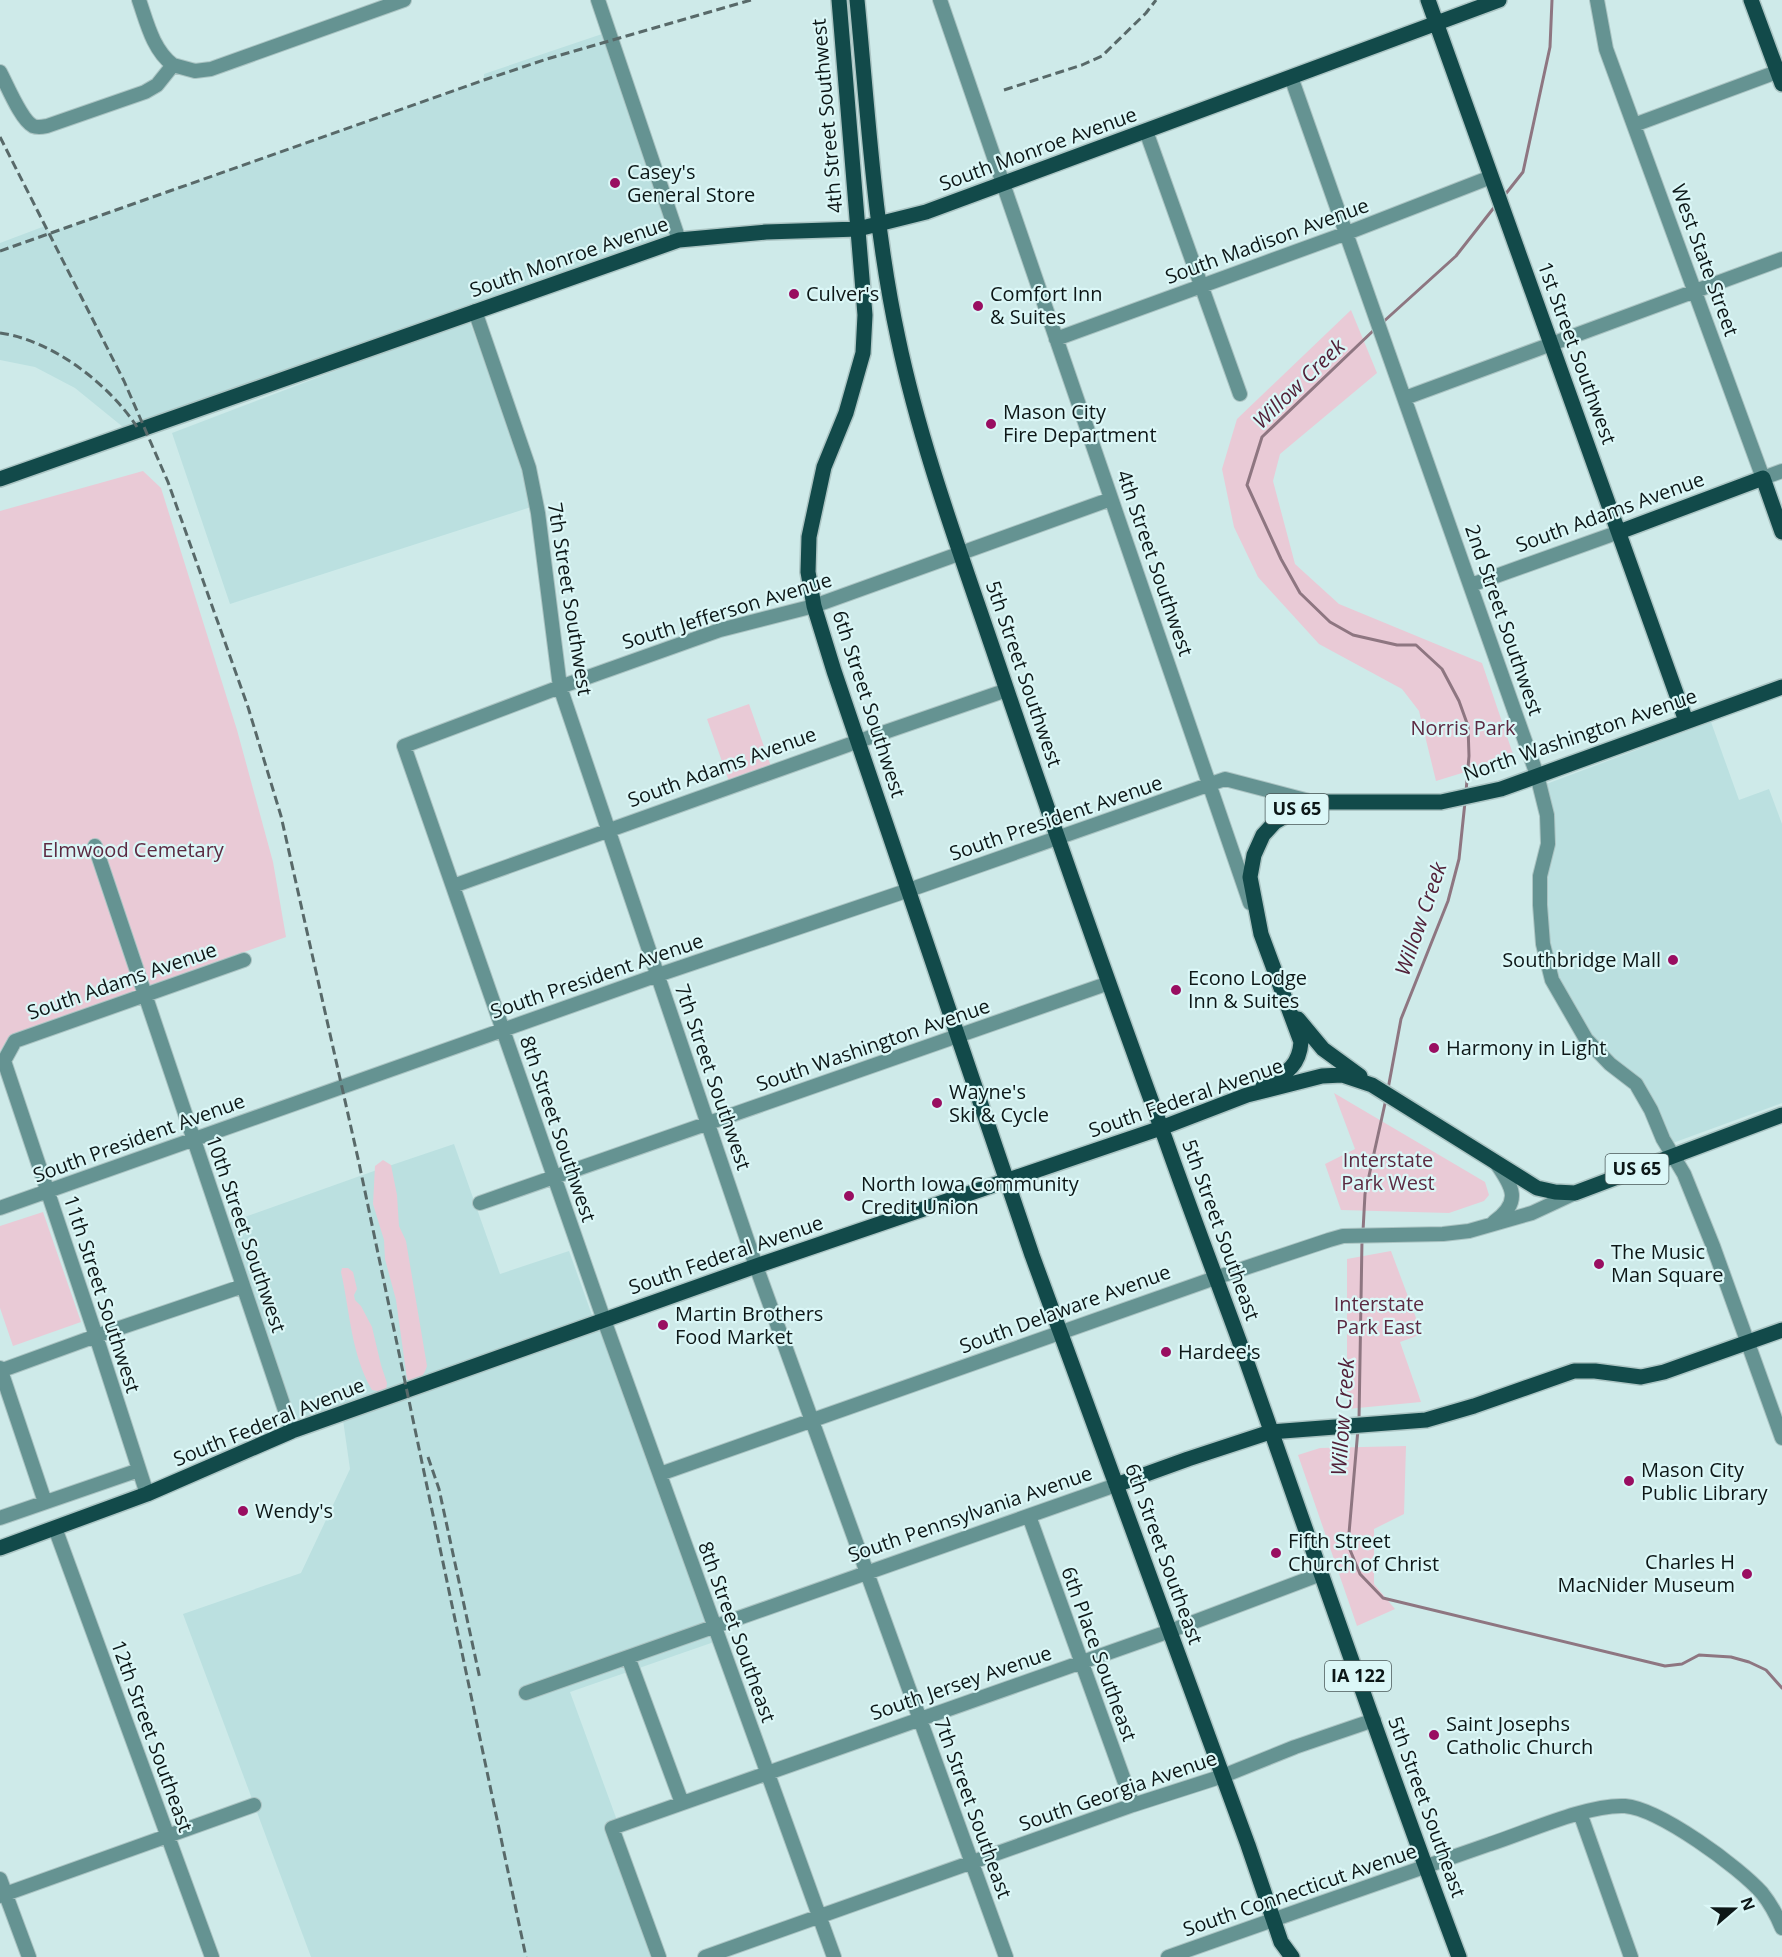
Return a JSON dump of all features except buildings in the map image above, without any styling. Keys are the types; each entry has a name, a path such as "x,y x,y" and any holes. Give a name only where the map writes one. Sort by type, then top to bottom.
{"main road":[{"name":"4th Street Southwest","path":"839,0 858,229"},
{"name":"4th Street Southwest","path":"857,0 878,225"},
{"name":"1st Street Southwest","path":"1428,0 1686,721"},
{"name":"South Monroe Avenue","path":"0,479 679,240 766,232 858,229 926,212 1499,0"},
{"path":"1751,0 1780,75"},
{"name":"5th Street Southwest","path":"878,225 897,334 910,388 961,554 1006,690 1161,1128"},
{"name":"6th Street Southwest","path":"858,229 865,315 863,353 846,413 824,467 809,537 808,572 814,606 834,671 1006,1181"},
{"name":"West State Street","path":"1763,478 1782,532"},
{"name":"South Adams Avenue","path":"1619,532 1763,478"},
{"name":"North Washington Avenue","path":"1247,1095 1290,1070 1300,1052 1299,1034 1261,934 1250,877 1254,855 1263,835 1275,822 1313,802 1441,802 1501,789 1782,687"},
{"path":"1287,1004 1323,1049 1372,1085"},
{"name":"South Federal Avenue","path":"0,1548 147,1494 292,1431 756,1266 1161,1128 1247,1095 1322,1076 1342,1075 1372,1085 1495,1162"},
{"name":"South Delaware Avenue","path":"1495,1162 1537,1188 1575,1193 1782,1115"},
{"name":"5th Street Southeast","path":"1161,1128 1459,1957"},
{"name":"6th Street Southeast","path":"1006,1181 1223,1776 1281,1942 1292,1957"},
{"name":"South Pennsylvania Avenue","path":"1116,1485 1270,1432 1426,1420 1574,1371 1595,1371 1641,1377 1664,1372 1782,1330"}],"street":[{"path":"139,0 162,57 172,65 195,71 211,69 404,0"},
{"path":"598,0 679,240"},
{"name":"4th Street Southwest","path":"940,0 1261,934"},
{"name":"West State Street","path":"1598,0 1606,49 1763,478"},
{"path":"0,72 23,115 30,124 36,127 47,126 145,92 157,85 172,65"},
{"path":"1634,125 1780,75"},
{"name":"2nd Street Southwest","path":"1291,77 1472,585 1537,775 1547,815 1548,844 1540,876 1540,905 1543,944 1552,980 1586,1039 1610,1064 1636,1084 1651,1110 1663,1140 1681,1168 1782,1438"},
{"path":"1146,131 1240,394"},
{"name":"South Madison Avenue","path":"1056,339 1492,179"},
{"path":"1405,398 1782,260"},
{"name":"7th Street Southwest","path":"475,311 529,468 538,513 560,687 756,1266"},
{"path":"1763,478 1782,471"},
{"name":"South Jefferson Avenue","path":"404,746 720,630 814,606 1111,499"},
{"name":"South Adams Avenue","path":"1472,585 1619,532"},
{"name":"South Adams Avenue","path":"453,886 1006,690"},
{"name":"8th Street Southwest","path":"404,746 604,1320"},
{"path":"1208,785 1224,779 1313,802"},
{"name":"South President Avenue","path":"0,1208 658,975 1208,785"},
{"name":"10th Street Southwest","path":"95,846 292,1431"},
{"name":"South Adams Avenue","path":"15,1041 244,960"},
{"name":"South Washington Avenue","path":"480,1203 1110,983"},
{"name":"11th Street Southwest","path":"15,1041 4,1061 147,1494"},
{"path":"1492,1223 1504,1215 1513,1197 1507,1179 1495,1162"},
{"name":"South Delaware Avenue","path":"660,1474 1215,1278 1343,1236 1443,1234 1469,1231 1532,1213 1575,1193"},
{"name":"7th Street Southeast","path":"756,1266 1006,1957"},
{"path":"45,1502 0,1370 243,1286"},
{"name":"8th Street Southeast","path":"604,1320 834,1957"},
{"path":"0,1518 139,1470"},
{"name":"South Pennsylvania Avenue","path":"526,1693 1116,1485"},
{"name":"6th Place Southeast","path":"1029,1516 1132,1805"},
{"name":"12th Street Southeast","path":"55,1528 212,1957"},
{"name":"South Jersey Avenue","path":"659,1957 612,1828 1170,1631 1321,1574"},
{"path":"628,1658 682,1803"},
{"name":"South Georgia Avenue","path":"705,1957 1132,1805 1223,1776 1295,1747 1374,1720"},
{"path":"3,1895 254,1805"},
{"name":"South Connecticut Avenue","path":"1168,1957 1425,1866 1580,1813 1607,1806 1628,1806 1648,1813 1694,1838 1742,1873 1763,1894 1782,1928"},
{"path":"1580,1813 1631,1957"},
{"path":"0,1879 3,1895 29,1957"},
{"name":"6th Street Southeast","path":"1281,1942 1286,1957"}],"shaded area":[{"path":"605,33 674,233 151,420 123,427 75,388 35,367 0,360 0,243 45,226 50,233 484,80 484,74"},
{"path":"469,320 521,460 531,507 230,604 172,433"},
{"name":"Southbridge Mall","path":"1711,722 1739,800 1769,789 1782,824 1782,1103 1670,1144 1651,1110 1586,1039 1543,944 1548,844 1541,786"},
{"path":"454,1144 500,1274 569,1251 593,1318 294,1426 225,1224"},
{"path":"599,1327 714,1642 570,1692 667,1957 311,1957 183,1614 301,1573 350,1469 343,1420"}],"green space":[{"name":"Norris Park","path":"1351,310 1377,373 1280,454 1273,481 1295,564 1339,604 1482,663 1514,757 1436,781 1419,711 1402,689 1319,644 1258,577 1234,527 1222,469 1237,419"},
{"name":"Elmwood Cemetary","path":"143,471 161,488 237,730 273,862 286,937 11,1036 0,1051 0,511"},
{"path":"749,704 773,772 731,787 707,719"},
{"name":"Interstate Park West","path":"1334,1093 1485,1182 1489,1195 1484,1201 1449,1213 1341,1210 1325,1164 1355,1149"},
{"path":"383,1160 391,1165 397,1195 399,1226 406,1241 427,1366 422,1377 412,1383 407,1379 396,1300 385,1259 384,1240 373,1204 375,1166"},
{"path":"43,1212 81,1322 13,1346 0,1308 0,1226"},
{"name":"Interstate Park East","path":"1391,1251 1422,1334 1400,1342 1421,1402 1347,1409 1347,1259"},
{"path":"342,1268 348,1268 353,1272 357,1289 354,1295 355,1300 361,1306 372,1327 387,1383 386,1390 382,1392 372,1390 355,1347"},
{"path":"1406,1446 1404,1514 1374,1529 1374,1584 1395,1609 1357,1626 1298,1455 1320,1448"}],"waterway":[{"name":"Willow Creek","path":"1504,196 1523,172 1550,47 1552,0"},
{"name":"Willow Creek","path":"1382,323 1456,256 1496,205"},
{"name":"Willow Creek","path":"1375,329 1262,437 1247,485 1281,559 1300,593 1330,622 1353,635 1397,645 1416,645 1442,669 1459,701 1468,726 1469,756 1466,792"},
{"name":"Willow Creek","path":"1388,1089 1401,1019 1448,901 1459,859 1465,802"},
{"name":"Willow Creek","path":"1363,1231 1365,1194 1386,1099"},
{"name":"Willow Creek","path":"1359,1420 1362,1240"},
{"name":"Willow Creek","path":"1358,1429 1348,1545 1360,1574 1383,1598 1665,1666 1682,1664 1699,1655 1731,1657 1766,1670 1782,1688"}],"railway":[{"path":"0,251 484,80 547,59 751,0"},
{"path":"1004,90 1082,65 1102,56 1146,13 1156,0"},
{"path":"0,137 124,381 168,482 248,707 281,816 359,1163 526,1957"},
{"path":"0,333 20,337 39,345 78,366 111,395 137,427"},
{"path":"428,1457 439,1489 480,1679"}],"place":[{"name":"Casey's General Store","path":"615,183"},
{"name":"Culver's","path":"794,294"},
{"name":"Comfort Inn & Suites","path":"978,306"},
{"name":"Mason City Fire Department","path":"991,424"},
{"name":"Southbridge Mall","path":"1673,960"},
{"name":"Econo Lodge Inn & Suites","path":"1176,990"},
{"name":"Harmony in Light","path":"1434,1048"},
{"name":"Wayne's Ski & Cycle","path":"937,1103"},
{"name":"North Iowa Community Credit Union","path":"849,1196"},
{"name":"The Music Man Square","path":"1599,1264"},
{"name":"Martin Brothers Food Market","path":"663,1325"},
{"name":"Hardee's","path":"1166,1352"},
{"name":"Mason City Public Library","path":"1629,1481"},
{"name":"Wendy's","path":"243,1511"},
{"name":"Fifth Street Church of Christ","path":"1276,1553"},
{"name":"Charles H MacNider Museum","path":"1747,1574"},
{"name":"Saint Josephs Catholic Church","path":"1434,1735"}]}
